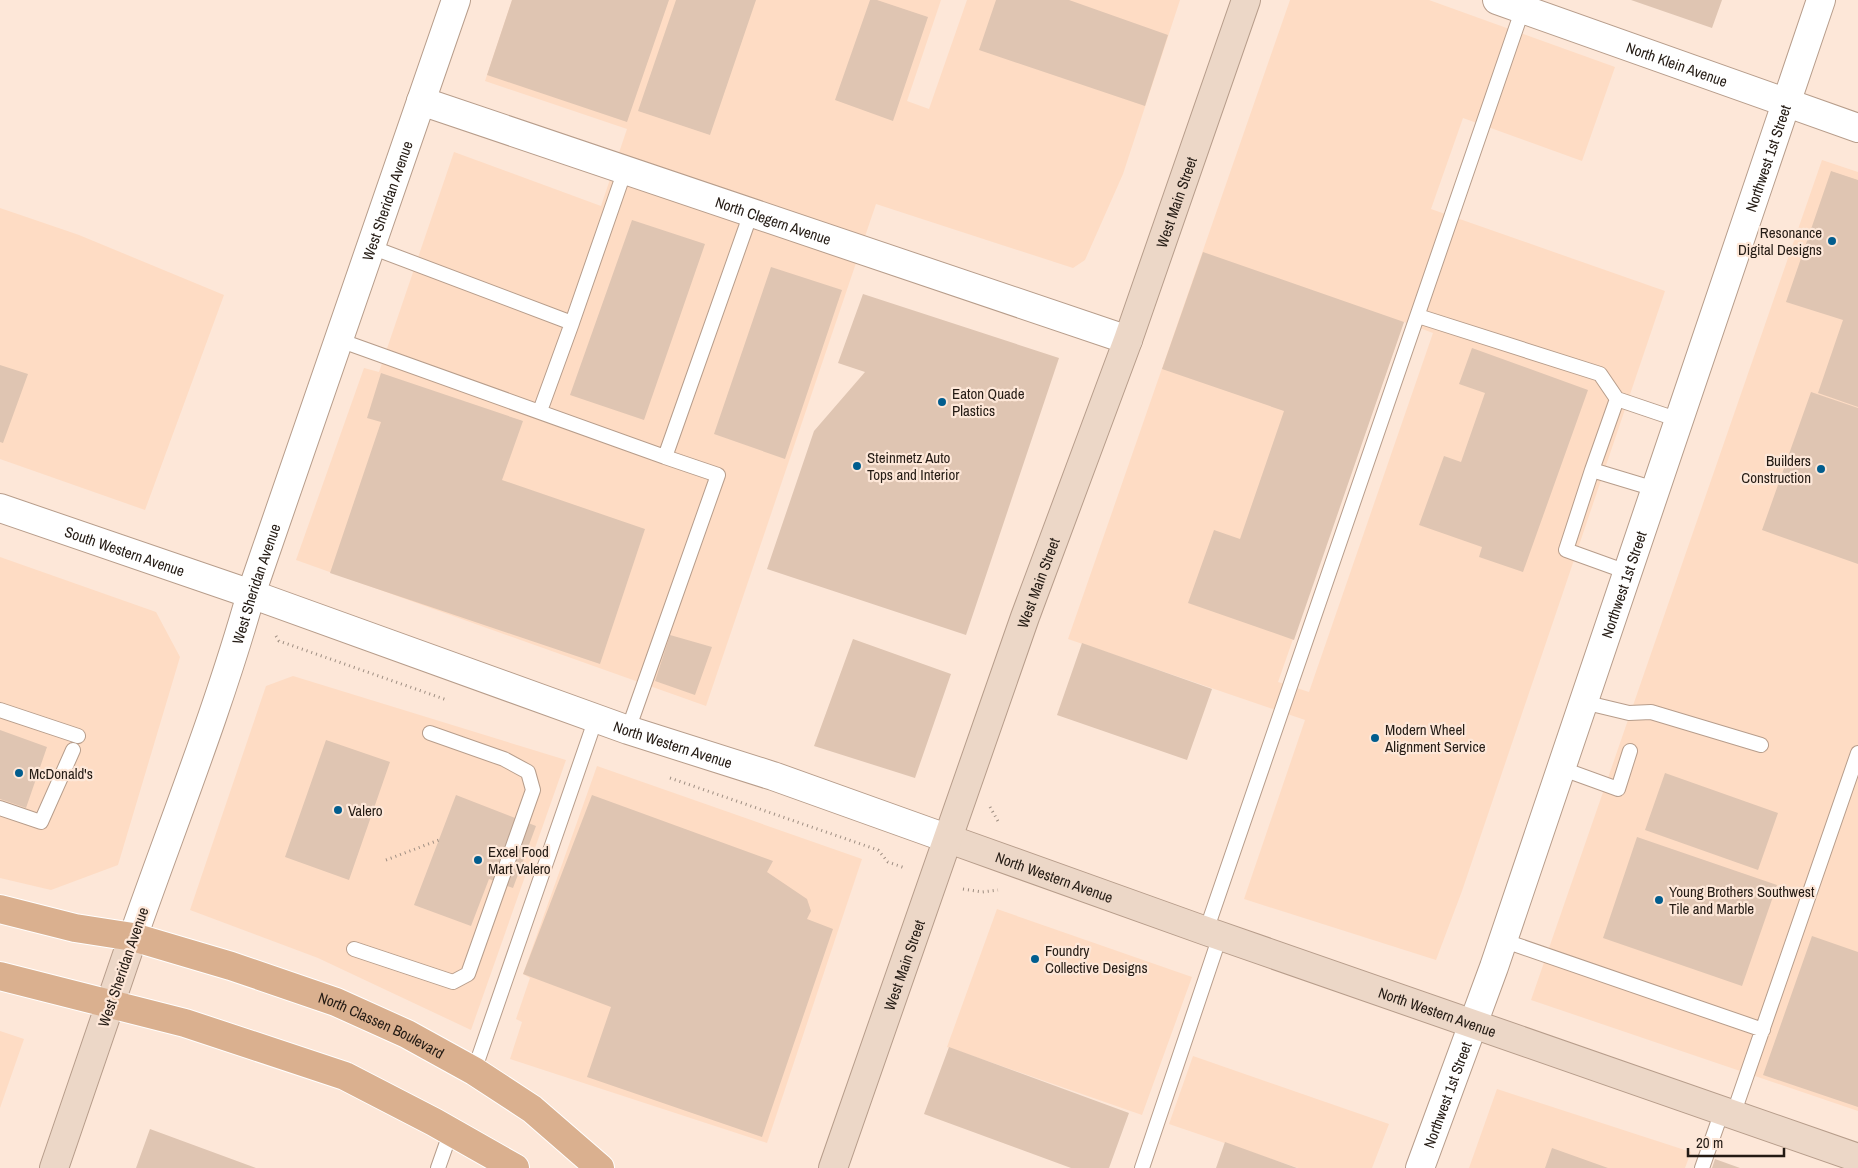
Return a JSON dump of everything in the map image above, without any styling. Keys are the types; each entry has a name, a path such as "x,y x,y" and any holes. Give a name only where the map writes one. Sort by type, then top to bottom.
{"main road":[{"name":"West Main Street","path":"833,1168 1025,618 1128,340 1246,0"},
{"name":"North Western Avenue","path":"949,839 1213,934 1858,1158"},
{"name":"North Classen Boulevard","path":"0,909 75,928 133,937 231,966 336,1002 407,1034 474,1071 532,1109 600,1168"},
{"name":"West Sheridan Avenue","path":"54,1168 133,937"},
{"path":"0,976 185,1023 345,1076 451,1131 515,1168"}],"street":[{"name":"West Sheridan Avenue","path":"133,937 188,789 236,649 251,594 456,0"},
{"name":"North Klein Avenue","path":"1497,0 1525,5 1858,128"},
{"name":"Northwest 1st Street","path":"1420,1168 1502,940 1821,0"},
{"name":"North Clegern Avenue","path":"421,101 1128,340"},
{"name":"South Western Avenue","path":"0,508 251,594"},
{"name":"North Western Avenue","path":"251,594 628,730 782,779 949,839"}],"lane":[{"path":"1142,1168 1213,934 1418,316 1525,5"},
{"path":"540,411 625,170"},
{"path":"665,456 751,212"},
{"path":"371,247 572,322"},
{"path":"1418,316 1600,374 1617,399 1679,420"},
{"path":"339,340 718,475 628,730"},
{"path":"1617,399 1566,550 1627,572"},
{"path":"1592,470 1655,490"},
{"path":"1583,702 1629,713 1651,712 1761,746"},
{"path":"0,710 78,736"},
{"path":"474,1071 596,718"},
{"path":"354,949 453,982 468,974 501,884 533,790 528,772 504,759 430,733"},
{"path":"0,808 41,822 73,750"},
{"path":"1560,768 1618,789 1630,751"},
{"path":"1702,1168 1728,1113 1763,1030 1858,754"},
{"path":"1502,940 1763,1030"},
{"path":"438,1168 451,1131"}],"path":[{"path":"386,860 439,840"}],"shaded area":[{"path":"512,0 941,0 907,101 929,109 967,0 1180,0 1123,174 1085,260 1073,268 876,204 706,706 296,560 364,368 379,372 454,152 601,206 627,129 485,81"},
{"path":"1290,0 1429,0 1615,67 1582,161 1463,118 1431,209 1665,291 1462,891 1436,960 1244,899 1305,720 1068,639","holes":["1404,322 1433,333 1309,692 1278,682"]},
{"path":"1822,160 1858,172 1858,1111 1531,1000"},
{"path":"0,208 79,235 224,295 145,510 0,459"},
{"path":"0,557 156,612 180,657 118,865 51,890 0,878"},
{"path":"293,676 566,760 471,1030 318,958 190,910 266,686"},
{"path":"597,766 862,859 767,1143 510,1059 522,1022 516,1019 530,978 523,974"},
{"path":"997,909 1192,977 1142,1115 947,1047"},
{"path":"0,1031 24,1039 0,1108"},
{"path":"1193,1056 1389,1124 1372,1168 1298,1168 1169,1124"},
{"path":"1497,1089 1691,1152 1685,1168 1469,1168"}],"building":[{"path":"512,0 669,0 627,122 487,75"},
{"path":"676,0 756,0 710,135 638,111"},
{"path":"870,0 877,0 928,17 893,121 835,100"},
{"path":"996,0 1069,0 1168,35 1145,106 979,50"},
{"path":"1631,0 1722,0 1712,28"},
{"name":"Resonance Digital Designs","path":"1831,171 1858,180 1858,407 1818,393 1843,320 1786,302"},
{"path":"632,220 705,244 644,420 570,395"},
{"path":"1203,252 1404,322 1294,640 1188,603 1214,530 1240,539 1284,411 1162,369"},
{"path":"771,267 842,290 785,459 714,434"},
{"path":"863,294 1059,358 966,635 767,569 814,431 865,372 838,363"},
{"path":"1472,348 1588,390 1523,572 1479,557 1482,547 1419,525 1444,456 1461,462 1485,393 1459,384"},
{"path":"0,365 28,374 3,443 0,442"},
{"path":"381,373 523,421 502,480 645,529 600,664 330,573 381,422 367,418"},
{"name":"Builders Construction","path":"1811,392 1858,408 1858,564 1762,530"},
{"path":"670,635 712,647 695,695 655,681"},
{"path":"853,639 951,674 915,778 814,746"},
{"path":"1082,643 1212,689 1187,760 1057,715"},
{"name":"McDonald's","path":"0,730 47,747 26,808 0,799"},
{"name":"Valero","path":"326,740 390,762 349,880 285,857"},
{"path":"1665,773 1778,813 1758,870 1645,830"},
{"name":"Excel Food Mart Valero","path":"456,795 536,826 513,888 489,879 471,926 414,905"},
{"path":"592,795 773,861 767,872 807,899 811,911 807,919 833,929 762,1137 587,1077 611,1007 523,974"},
{"path":"1637,837 1777,885 1742,986 1603,938"},
{"path":"1812,936 1858,952 1858,1107 1763,1075"},
{"path":"949,1047 1129,1113 1109,1168 1071,1168 924,1114"},
{"path":"150,1129 256,1168 136,1168"},
{"path":"1225,1142 1297,1168 1216,1168"},
{"path":"1552,1148 1608,1168 1545,1168"},
{"path":"1715,1159 1740,1168 1712,1168"}],"place":[{"name":"Resonance Digital Designs","path":"1832,241"},
{"name":"Eaton Quade Plastics","path":"942,402"},
{"name":"Steinmetz Auto Tops and Interior","path":"857,466"},
{"name":"Builders Construction","path":"1821,469"},
{"name":"Modern Wheel Alignment Service","path":"1375,738"},
{"name":"McDonald's","path":"19,773"},
{"name":"Valero","path":"338,810"},
{"name":"Excel Food Mart Valero","path":"478,860"},
{"name":"Young Brothers Southwest Tile and Marble","path":"1659,900"},
{"name":"Foundry Collective Designs","path":"1035,959"}]}
